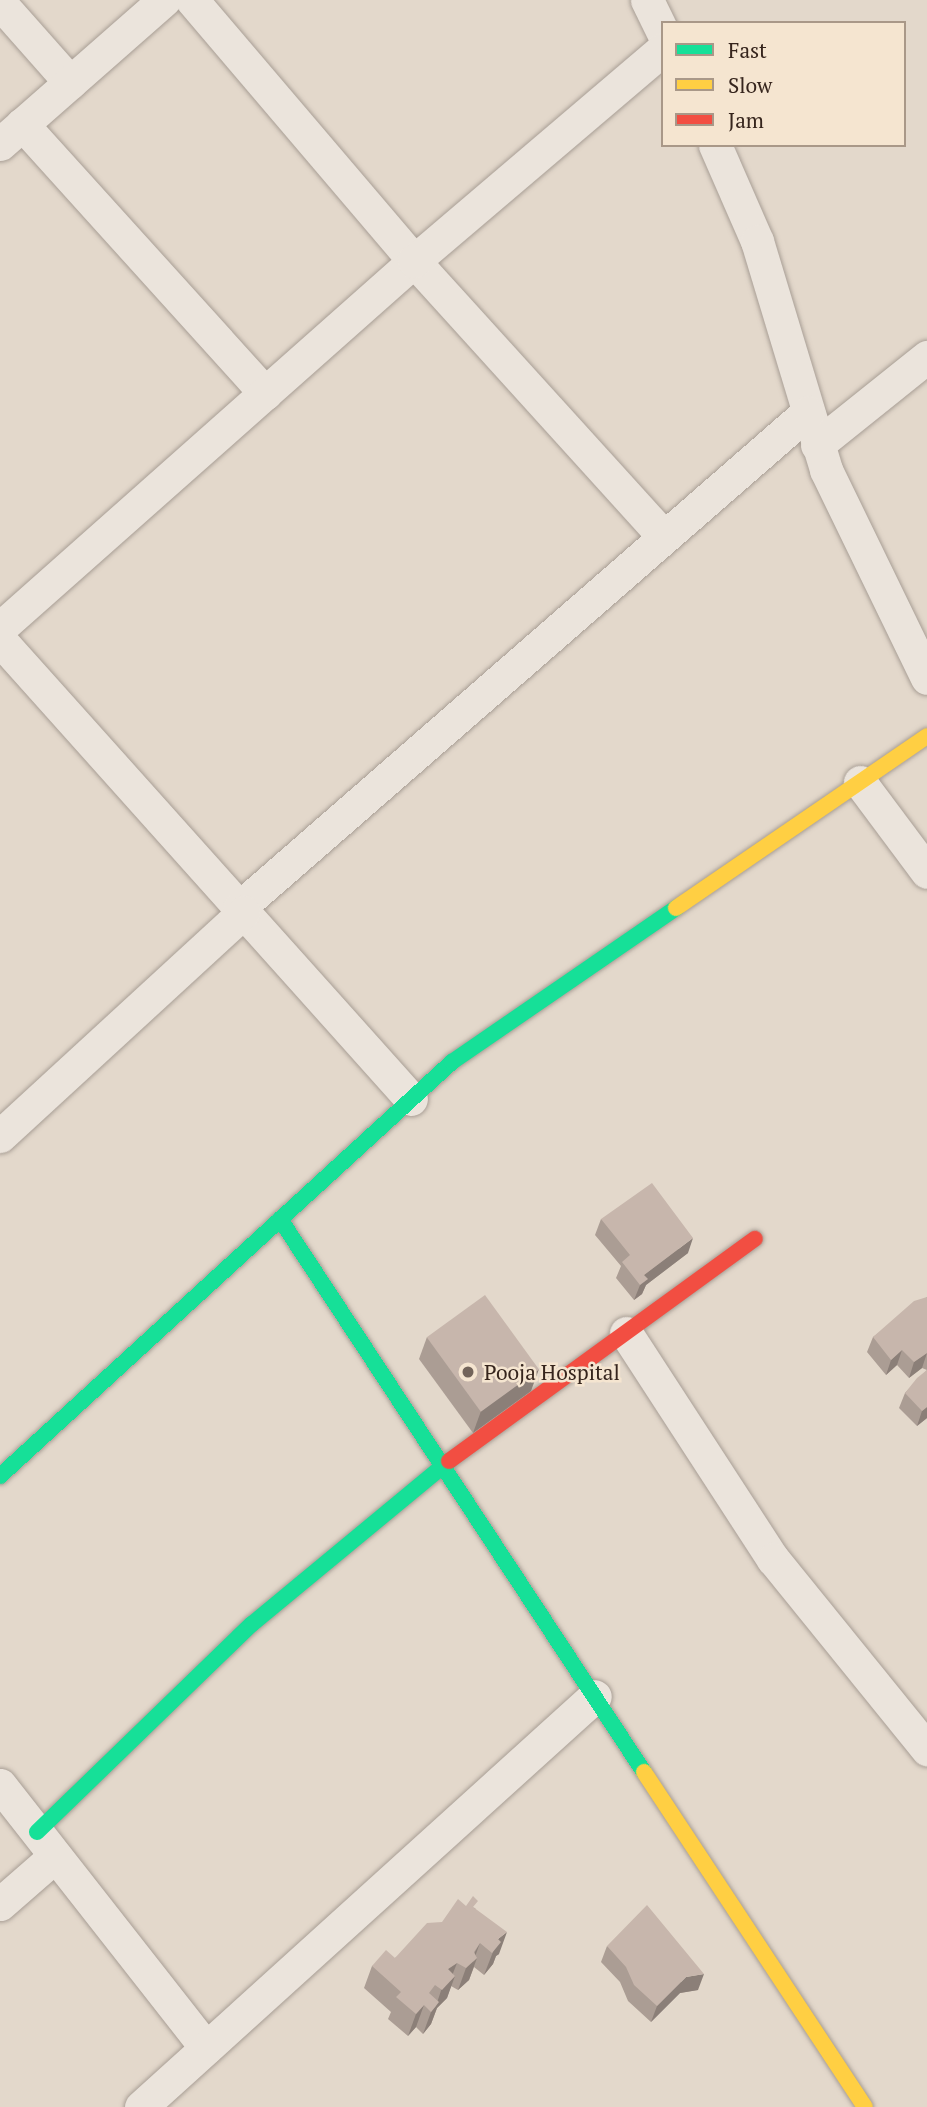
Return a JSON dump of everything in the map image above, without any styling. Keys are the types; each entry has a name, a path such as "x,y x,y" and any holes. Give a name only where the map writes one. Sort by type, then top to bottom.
{"street":[{"path":"164,0 11,134 265,393"},
{"path":"192,0 414,261 664,537"},
{"path":"647,0 661,29"},
{"path":"0,3 70,82"},
{"path":"0,628 414,261 661,51"},
{"path":"716,147 757,241 826,470 927,678"},
{"path":"817,445 927,357"},
{"path":"0,1136 242,910 807,412"},
{"path":"0,640 411,1099"},
{"path":"0,1476 452,1062 927,736"},
{"path":"860,782 927,872"},
{"path":"280,1219 865,2107"},
{"path":"0,1904 46,1844 252,1624 442,1466 755,1239"},
{"path":"626,1333 773,1559 927,1749"},
{"path":"141,2107 595,1696"},
{"path":"0,1785 206,2048"}],"building":[{"path":"652,1183 693,1238 644,1275 648,1279 640,1285 622,1262 630,1255 601,1219"},
{"path":"485,1295 539,1369 481,1412 427,1337"},
{"path":"927,1297 927,1353 914,1362 902,1350 891,1360 873,1337 914,1301"},
{"path":"927,1370 927,1407 922,1411 905,1393"},
{"path":"473,1896 478,1901 473,1907 507,1932 498,1939 501,1942 492,1953 480,1943 474,1952 477,1958 466,1968 457,1963 448,1969 455,1976 442,1990 435,1985 429,1993 439,2002 431,2012 424,2005 416,2014 396,1997 401,1992 372,1966 386,1950 395,1958 427,1923 442,1922 458,1899 466,1906"},
{"path":"647,1905 704,1974 686,1977 657,2006 634,1985 626,1967 607,1946"}],"traffic: fast":[{"path":"0,1476 452,1062 676,908"},
{"path":"280,1219 644,1772"},
{"path":"37,1832 252,1624 449,1461"}],"traffic: slow":[{"path":"676,908 927,736"},
{"path":"644,1772 865,2107"}],"traffic: jam":[{"path":"449,1461 755,1239"}],"place":[{"name":"Pooja Hospital","path":"468,1372"}]}
